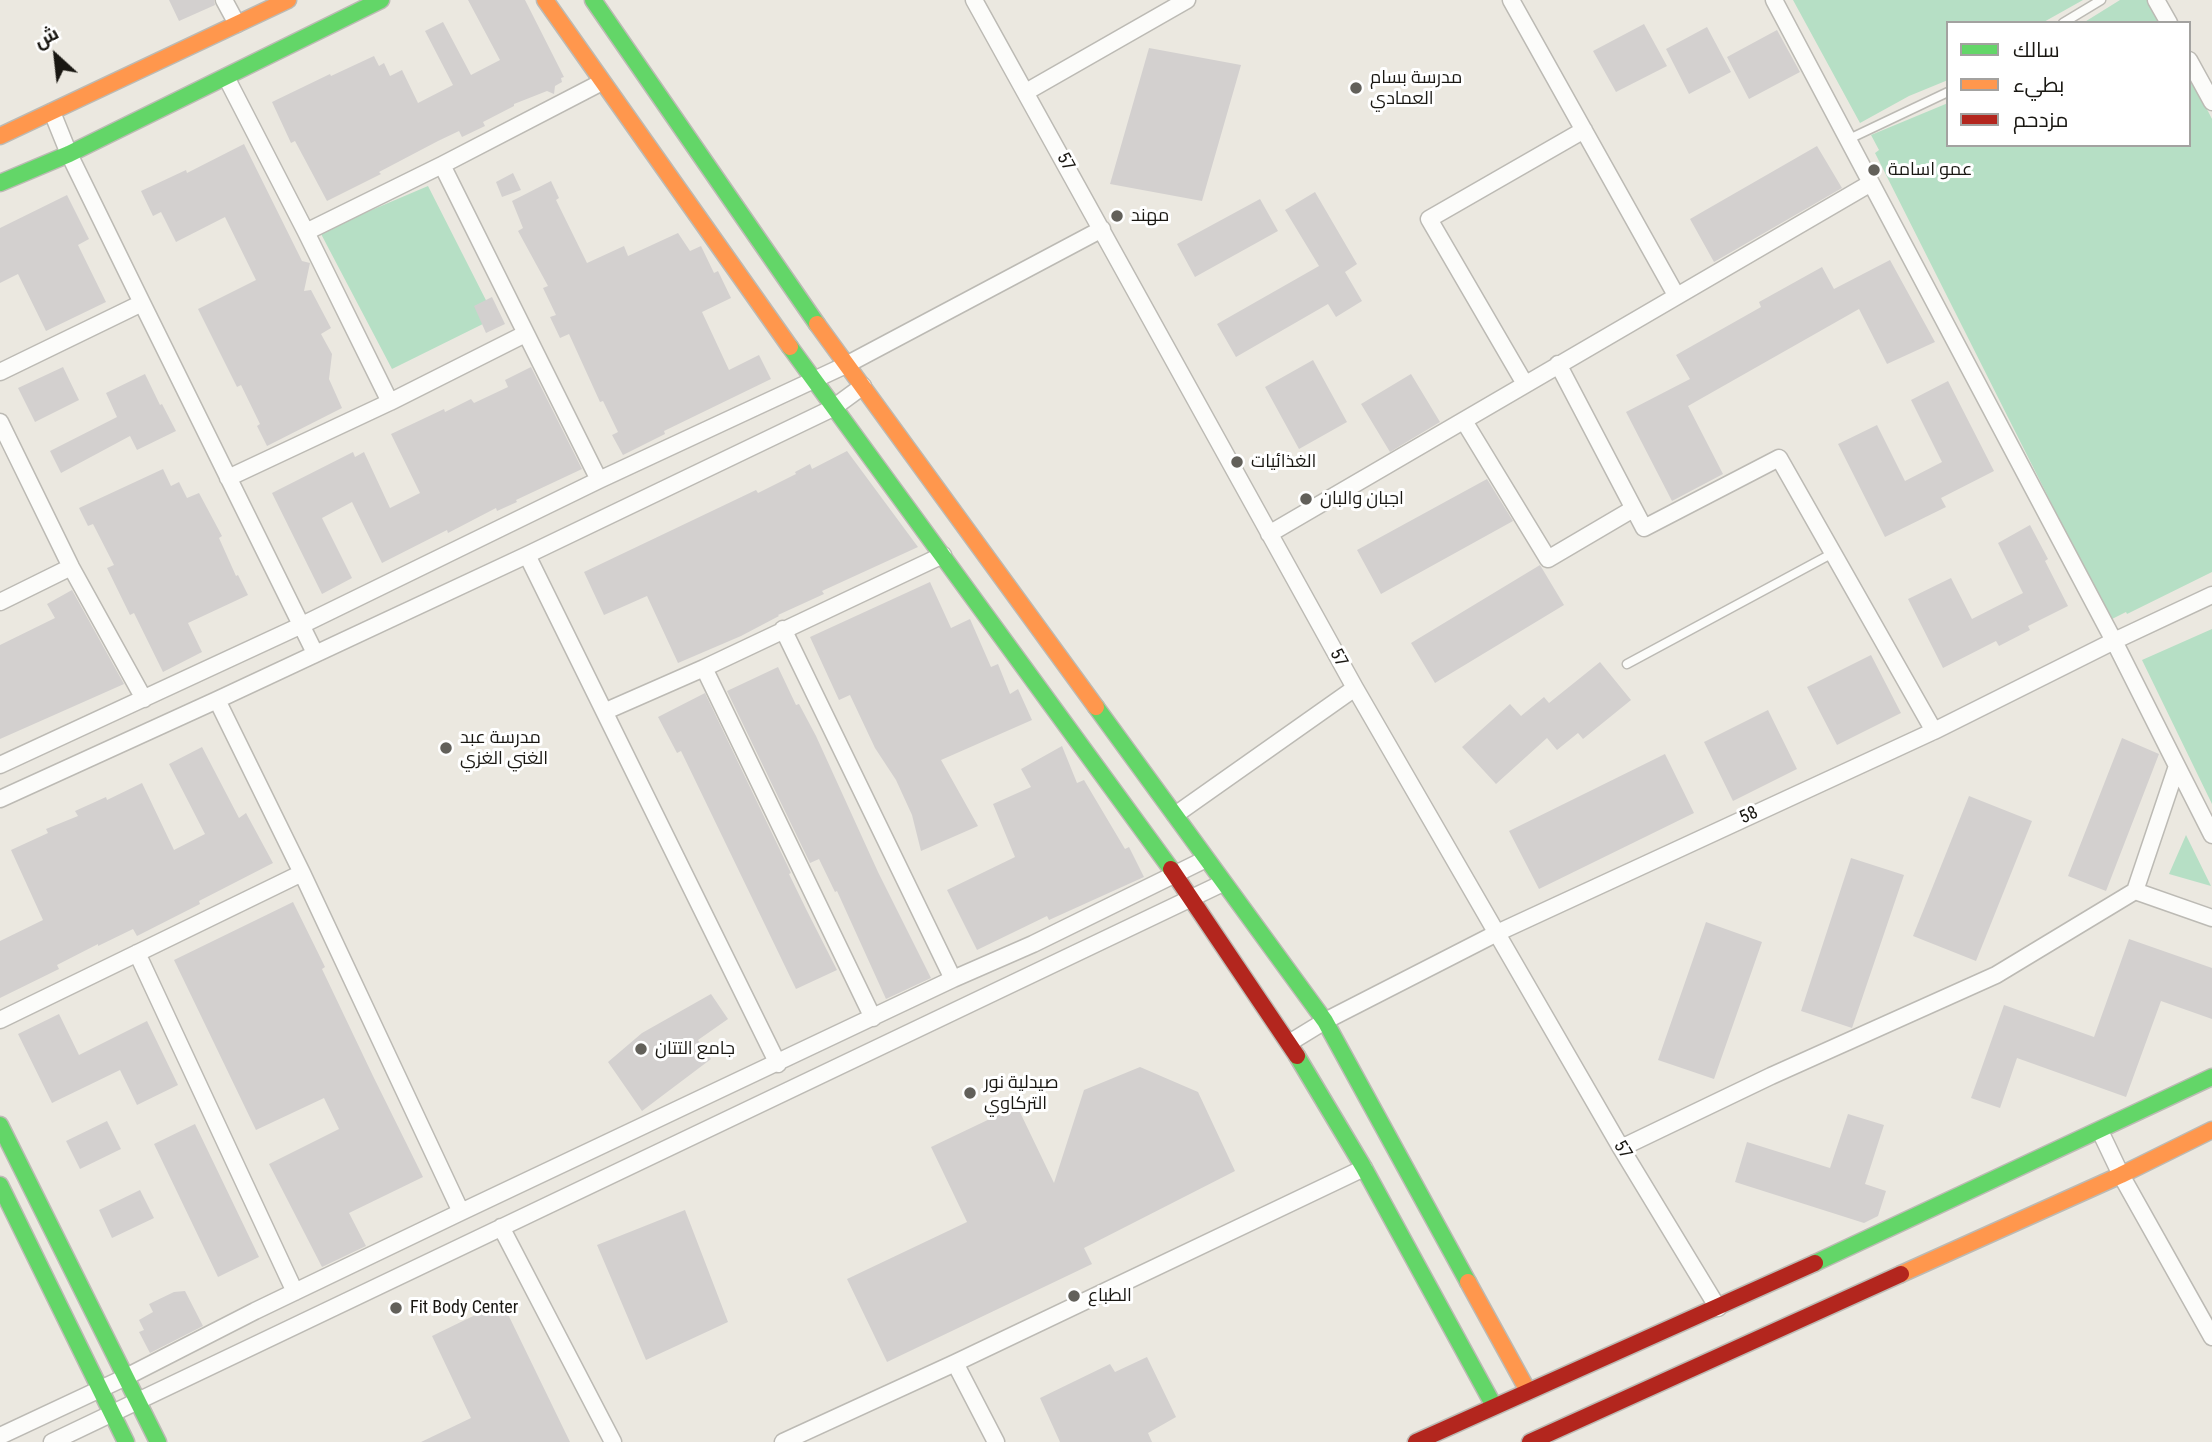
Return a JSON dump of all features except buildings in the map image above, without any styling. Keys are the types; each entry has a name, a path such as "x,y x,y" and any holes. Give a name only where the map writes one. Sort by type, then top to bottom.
{"main road":[{"path":"0,136 288,0"},
{"path":"0,183 69,154 381,0"},
{"path":"545,0 813,379 1176,874 1289,1043 1364,1168 1494,1406"},
{"path":"593,0 846,365 1325,1021 1528,1391"},
{"path":"1416,1442 1718,1308 2212,1077"},
{"path":"0,1125 158,1442"},
{"path":"1530,1442 2121,1175 2212,1130"},
{"path":"0,1185 126,1442"}],"street":[{"path":"224,0 237,24"},
{"name":"57","path":"974,0 1355,688 1620,1148 1718,1308"},
{"path":"1026,92 1188,0"},
{"path":"1511,0 1676,295"},
{"path":"1774,0 2114,641 2212,835"},
{"path":"2156,0 2168,21"},
{"path":"2191,64 2212,102"},
{"path":"226,77 390,402"},
{"path":"306,232 442,166 602,82"},
{"path":"52,112 69,154 315,653"},
{"path":"1525,384 1429,219 1584,130"},
{"path":"442,166 598,480"},
{"path":"1269,534 1871,183"},
{"path":"0,765 302,625 598,480 846,365 1102,229"},
{"path":"0,372 142,303"},
{"path":"228,478 390,402 525,334"},
{"path":"1558,364 1644,528 1779,458 1934,731"},
{"path":"0,799 217,701 527,555 834,408 863,386"},
{"path":"1464,421 1548,559 1633,509"},
{"path":"0,422 71,566 144,699"},
{"path":"527,555 778,1063"},
{"path":"606,711 704,668 943,555"},
{"path":"0,602 71,566"},
{"name":"58","path":"1289,1043 1325,1021 1497,933 1934,731 2212,595"},
{"path":"783,629 953,979"},
{"path":"704,668 873,1018"},
{"path":"1175,815 1355,688"},
{"path":"217,701 302,873 461,1212"},
{"path":"1620,1148 1996,975 2135,891 2177,766"},
{"path":"0,1436 461,1212 953,979 1033,944 1206,859"},
{"path":"0,1020 302,873"},
{"path":"52,1442 1223,883"},
{"path":"2135,891 2212,918"},
{"path":"137,953 295,1292"},
{"path":"2100,1131 2121,1175 2212,1337"},
{"path":"783,1442 1364,1168"},
{"path":"501,1227 612,1442"},
{"path":"955,1363 996,1442"}],"lane":[{"path":"2066,21 2101,0"},
{"path":"1849,139 1946,93"},
{"path":"1627,664 1833,553"}],"green space":[{"path":"1793,0 2083,0 2046,21 1946,21 1946,81 1909,96 1860,123"},
{"path":"2120,0 2152,0 2162,21 2086,21"},
{"path":"2191,78 2212,119 2212,572 2110,620 1875,153 1879,150 1871,135 1946,104 1946,147 2191,147"},
{"path":"428,186 495,318 392,369 320,232"},
{"path":"2212,629 2212,804 2142,660"},
{"path":"2186,835 2211,886 2169,874"}],"traffic: fast":[{"path":"0,183 69,154 381,0"},
{"path":"593,0 817,324"},
{"path":"790,347 1171,869"},
{"path":"1096,707 1325,1021 1468,1282"},
{"path":"1297,1056 1364,1168 1494,1406"},
{"path":"1815,1263 2212,1077"},
{"path":"0,1125 158,1442"},
{"path":"0,1185 126,1442"}],"traffic: slow":[{"path":"0,136 288,0"},
{"path":"545,0 790,347"},
{"path":"817,324 1096,707"},
{"path":"1901,1274 2121,1175 2212,1130"},
{"path":"1468,1282 1528,1391"}],"traffic: jam":[{"path":"1171,869 1297,1056"},
{"path":"1416,1442 1815,1263"},
{"path":"1530,1442 1901,1274"}],"place":[{"name":"مدرسة بسام العمادي","path":"1356,88"},
{"name":"عمو اسامة","path":"1874,170"},
{"name":"مهند","path":"1117,216"},
{"name":"الغذائيات","path":"1237,462"},
{"name":"اجبان والبان","path":"1306,499"},
{"name":"مدرسة عبد الغني الغزي","path":"446,748"},
{"name":"جامع التتان","path":"641,1049"},
{"name":"صيدلية نور التركاوي","path":"970,1093"},
{"name":"الطباع","path":"1074,1296"},
{"name":"Fit Body Center","path":"396,1308"}]}
